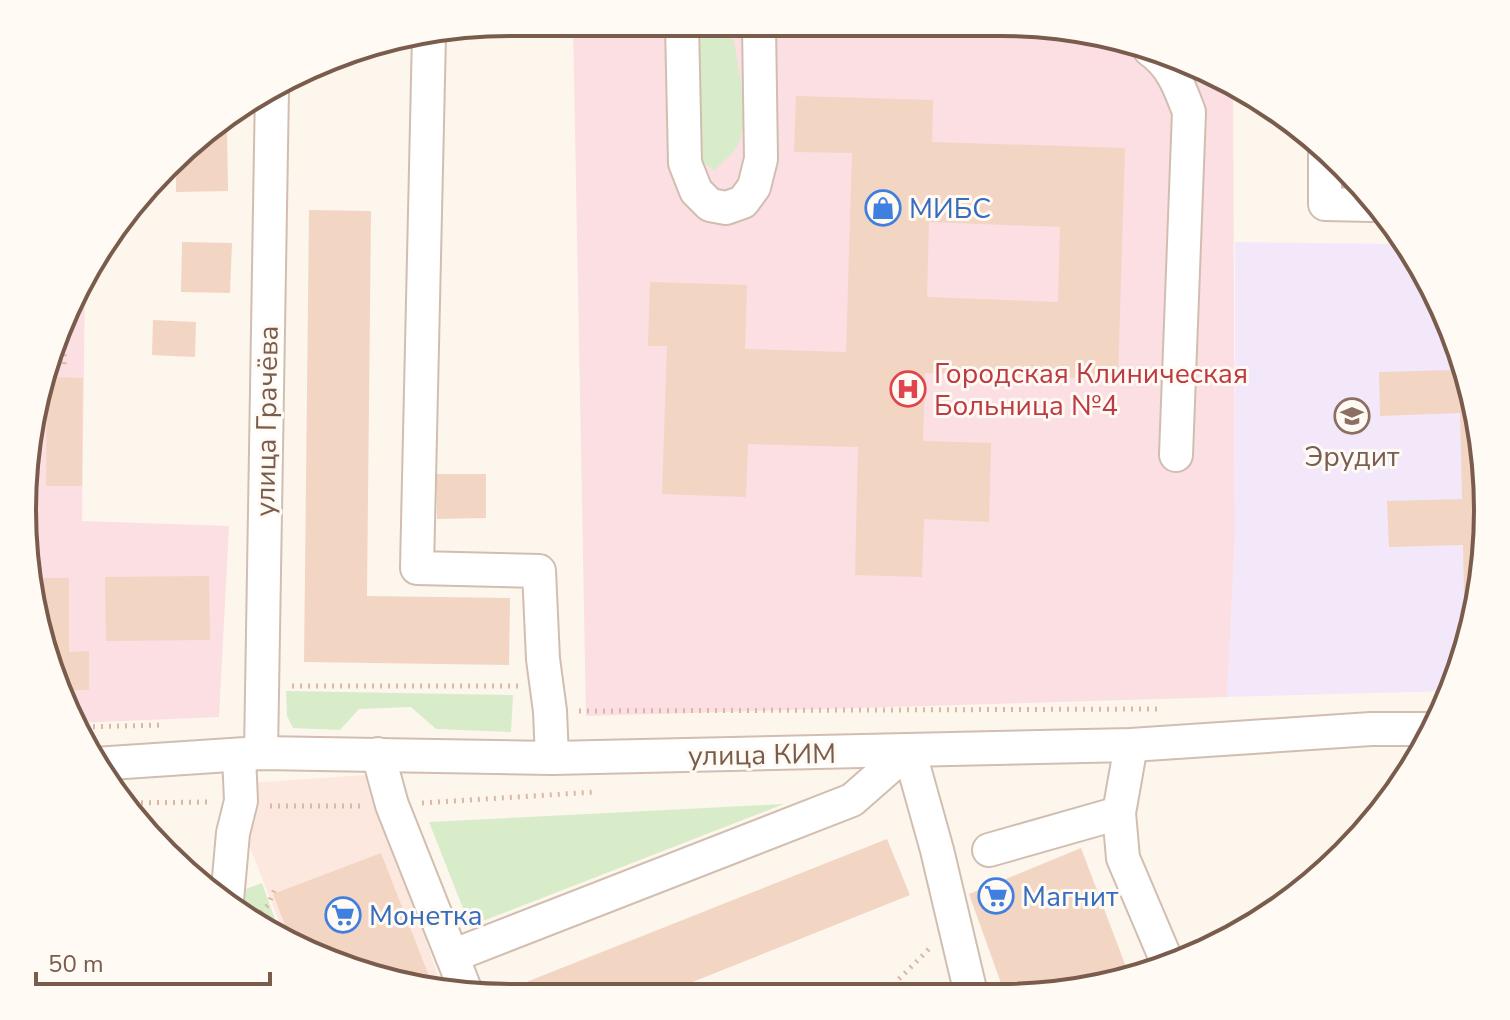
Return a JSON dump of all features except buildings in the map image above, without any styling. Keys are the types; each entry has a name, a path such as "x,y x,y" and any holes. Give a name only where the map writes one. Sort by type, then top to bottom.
{"street":[{"path":"682,36 685,163 696,191 710,205 726,208 743,202 754,187 761,159 759,36"},
{"path":"429,43 417,568 539,571 552,758"},
{"path":"1167,67 1189,112 1176,455"},
{"name":"улица Грачёва","path":"228,891 233,833 250,755 272,101"},
{"path":"1325,165 1325,204 1362,205"},
{"name":"улица КИМ","path":"110,763 250,755 552,758 1131,745 1371,729 1420,729"},
{"path":"1131,745 1119,813 1123,858 1164,954"},
{"path":"452,956 852,800 909,750 969,984"},
{"path":"378,754 392,805 462,981"},
{"path":"989,850 1119,813"}],"path":[{"path":"59,366 64,365 64,349"},
{"path":"283,686 519,686 550,711 1166,709"},
{"path":"89,727 175,725"},
{"path":"261,912 268,905 275,889"},
{"path":"894,984 955,922"}],"shaded area":[{"name":"Городская Клиническая Больница №4","path":"573,36 1031,37 1123,52 1181,72 1233,98 1235,537 1227,697 586,716"},
{"name":"Эрудит","path":"1235,242 1392,244 1438,329 1458,387 1470,448 1474,510 1470,572 1458,633 1438,691 1227,697 1235,537"},
{"path":"85,301 82,521 229,526 219,717 86,723 61,662 40,572 37,479 52,387"},
{"path":"378,774 399,857 439,978 358,959 280,924 249,845 251,783"}],"green space":[{"path":"728,36 734,41 741,81 741,138 715,171 703,162 698,55 701,38"},
{"path":"286,691 513,695 511,732 436,729 411,707 359,709 340,730 293,728 287,716"},
{"path":"784,804 470,926 429,822"},
{"path":"262,883 276,922 239,898 243,890"}],"place":[{"name":"МИБС","path":"883,208"},
{"name":"Городская Клиническая Больница №4","path":"908,389"},
{"name":"Эрудит","path":"1352,416"},
{"name":"Магнит","path":"996,896"},
{"name":"Монетка","path":"343,915"}]}
